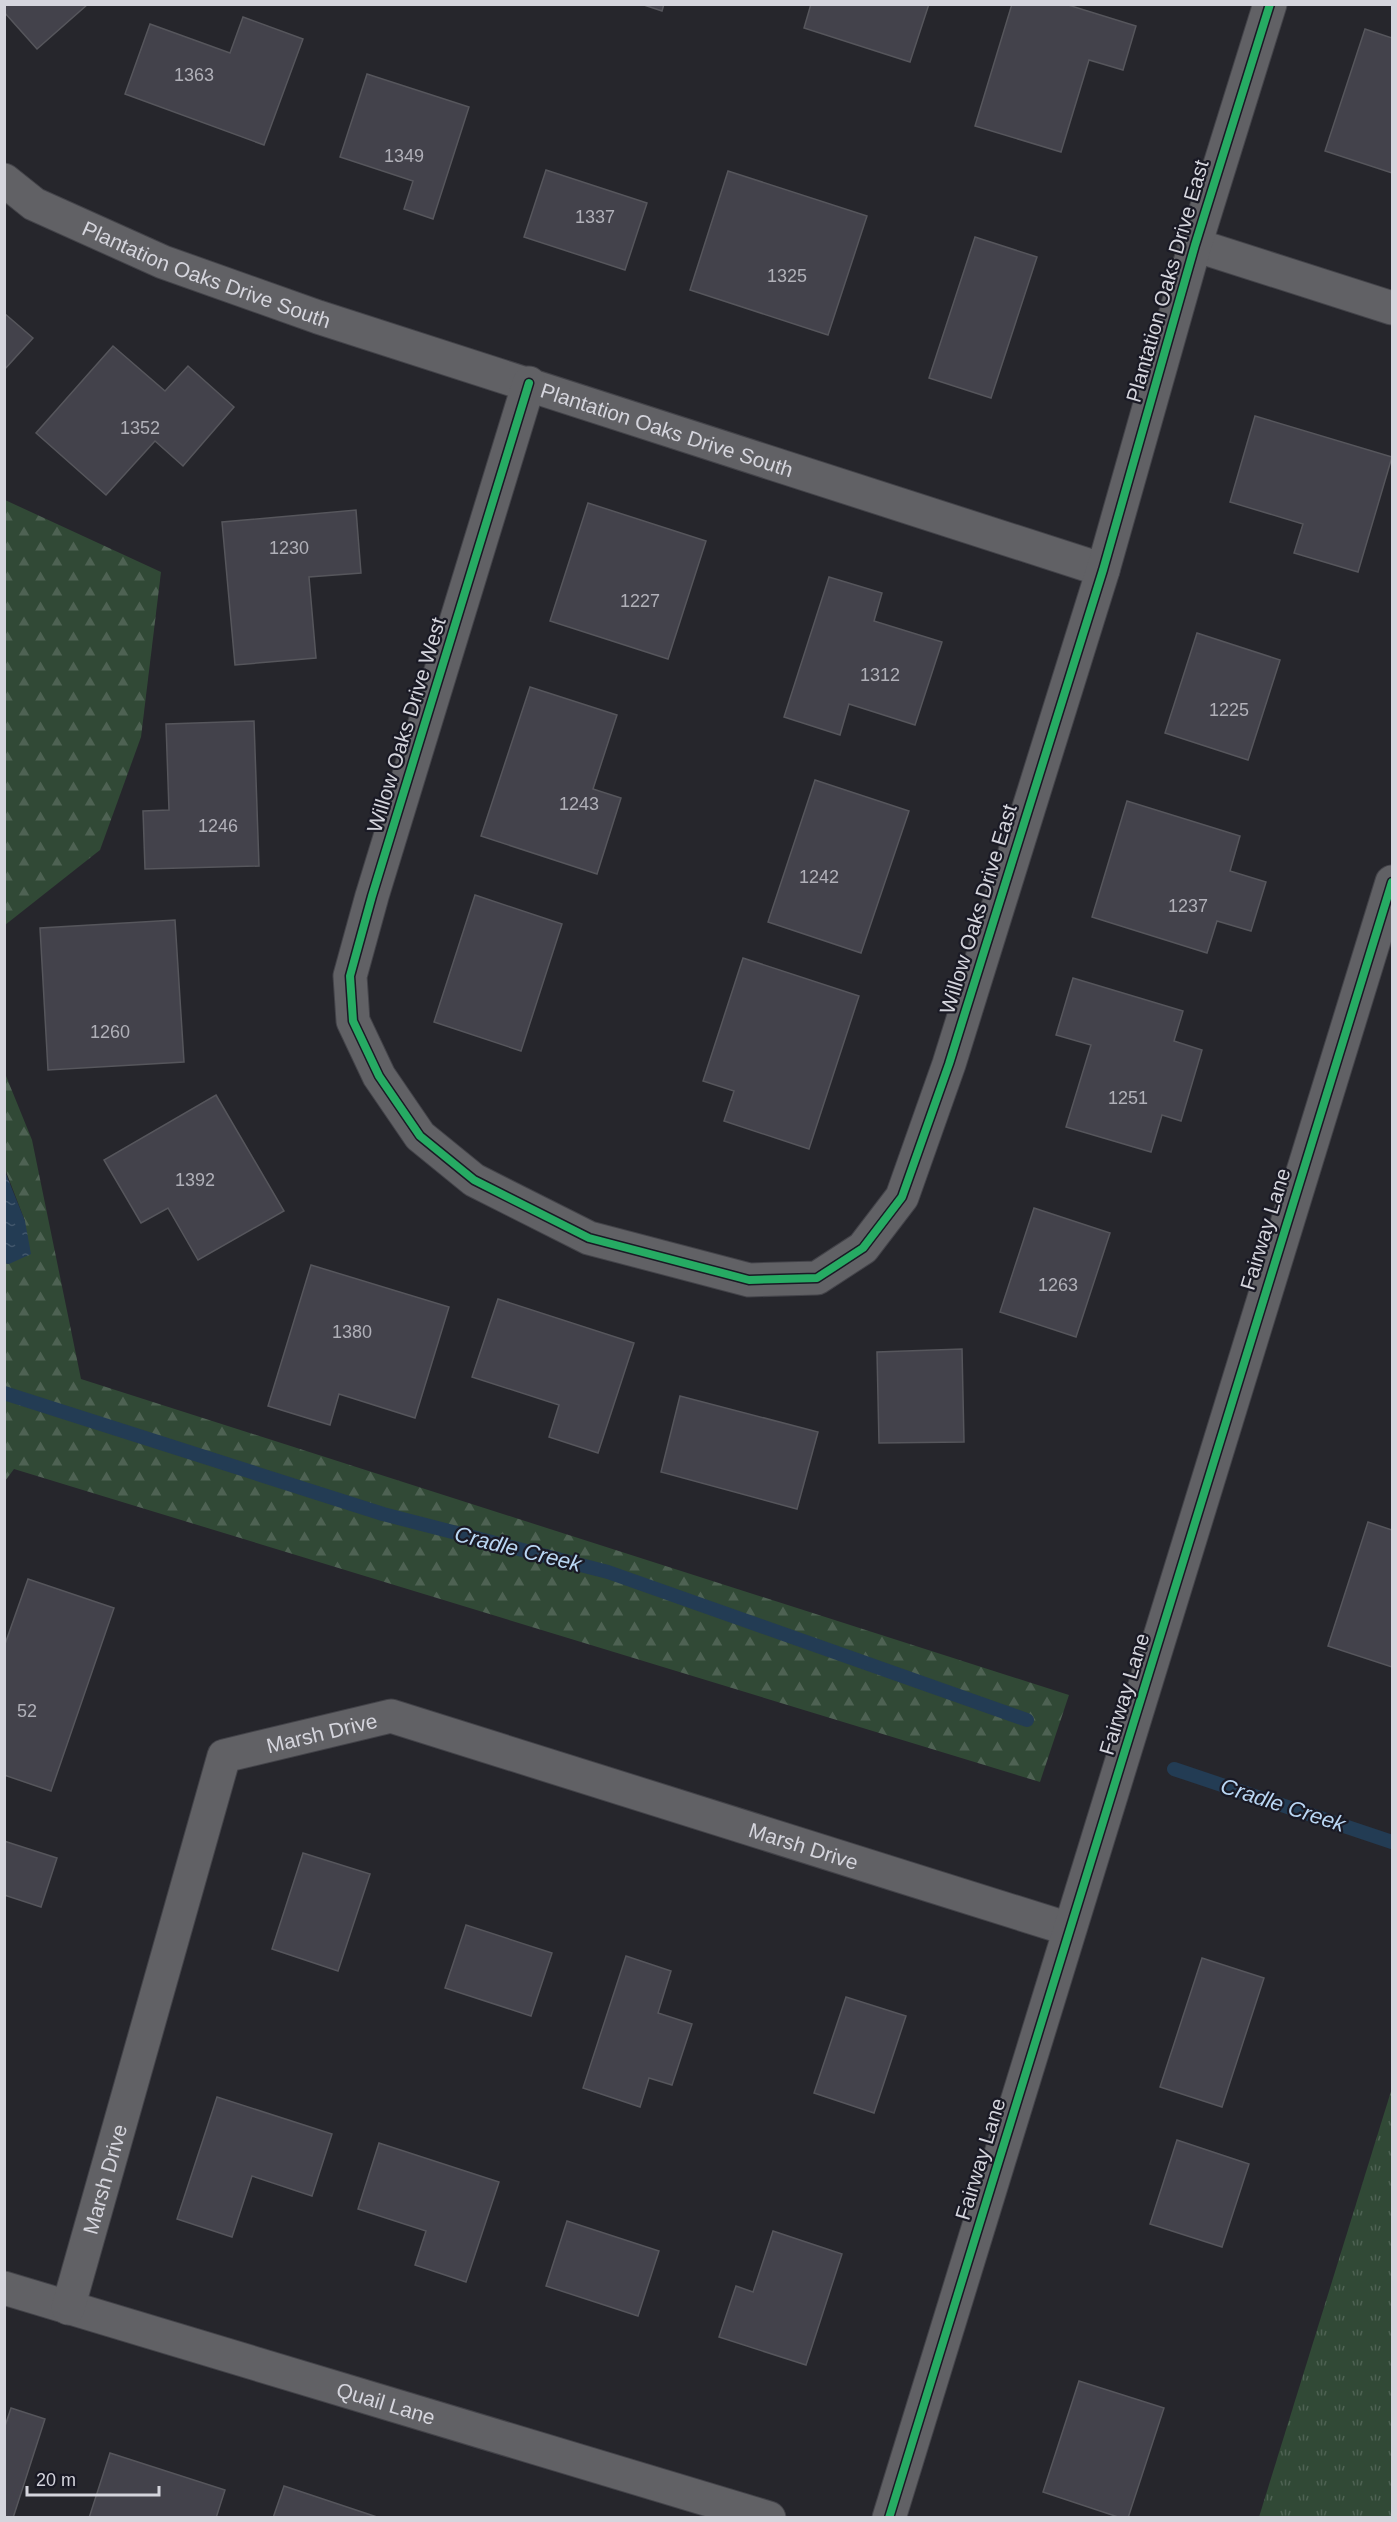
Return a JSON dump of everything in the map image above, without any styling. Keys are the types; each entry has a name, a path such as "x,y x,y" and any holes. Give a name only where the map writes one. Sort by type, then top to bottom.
{"street":[{"name":"Plantation Oaks Drive East","path":"1103,570 1195,245 1270,4"},
{"name":"Plantation Oaks Drive South","path":"4,180 34,204 163,262 318,317 529,383 1103,570"},
{"path":"1195,245 1392,308"},
{"name":"Willow Oaks Drive West","path":"529,383 372,896 351,976 353,1021 379,1076 420,1136 474,1180 589,1238 749,1280 817,1278 863,1248"},
{"name":"Willow Oaks Drive East","path":"863,1248 902,1197 949,1064 1103,570"},
{"name":"Fairway Lane","path":"890,2517 1392,882"},
{"name":"Marsh Drive","path":"68,2308 224,1756 391,1716 1069,1929"},
{"name":"Quail Lane","path":"4,2288 769,2517"}],"green space":[{"path":"5,500 161,572 141,737 100,850 5,925"},
{"path":"4,1071 32,1140 81,1379 1069,1695 1040,1782 14,1469 5,1481 5,1263 9,1264 25,1221 5,1169"},
{"path":"1392,2088 1392,2517 1259,2517"}],"water":[{"path":"4,1169 25,1221 31,1254 9,1264 4,1263"}],"building":[{"path":"4,4 88,4 37,49 4,12"},
{"path":"641,4 664,4 662,11"},
{"path":"811,4 929,4 910,62 804,28"},
{"path":"1012,4 1065,4 1136,26 1123,70 1089,60 1061,152 975,126"},
{"path":"243,17 303,39 264,145 125,94 150,24 230,53"},
{"path":"1365,29 1392,38 1392,173 1325,151"},
{"path":"367,74 469,107 433,219 404,209 413,181 340,157"},
{"path":"546,170 647,203 625,270 524,237"},
{"path":"728,171 867,216 828,335 690,290"},
{"path":"975,237 1037,257 991,398 929,378"},
{"path":"4,313 33,338 4,370"},
{"path":"113,346 165,391 188,366 234,407 183,466 155,441 106,495 36,433"},
{"path":"1255,416 1392,457 1358,572 1294,553 1303,524 1230,502"},
{"path":"588,503 706,541 668,659 550,621"},
{"path":"356,510 361,573 309,577 316,658 235,665 222,522"},
{"path":"829,577 882,593 874,621 942,642 915,725 849,704 840,735 784,717"},
{"path":"1197,633 1280,660 1248,760 1165,733"},
{"path":"530,687 617,715 593,789 621,798 597,874 481,836"},
{"path":"254,721 259,866 145,869 143,811 169,810 166,724"},
{"path":"815,780 909,811 861,953 768,922"},
{"path":"1127,801 1240,836 1230,871 1266,882 1251,931 1217,921 1207,953 1092,917"},
{"path":"475,895 562,924 521,1051 434,1022"},
{"path":"175,920 184,1062 48,1070 40,928"},
{"path":"743,958 859,996 809,1149 724,1121 734,1091 703,1081"},
{"path":"1073,978 1183,1011 1174,1041 1202,1050 1181,1121 1162,1115 1151,1152 1066,1127 1091,1045 1056,1035"},
{"path":"216,1095 284,1211 198,1260 168,1208 141,1223 104,1160"},
{"path":"1034,1208 1110,1233 1076,1337 1000,1312"},
{"path":"311,1265 449,1307 415,1418 339,1394 330,1425 268,1406"},
{"path":"498,1299 634,1343 598,1453 549,1437 559,1405 472,1377"},
{"path":"962,1349 964,1442 879,1443 877,1352"},
{"path":"680,1396 818,1432 797,1509 661,1472"},
{"path":"1368,1522 1392,1530 1392,1667 1328,1646"},
{"path":"28,1579 114,1608 51,1791 4,1775 4,1647"},
{"path":"4,1841 57,1858 41,1907 4,1895"},
{"path":"303,1853 370,1874 338,1971 272,1949"},
{"path":"466,1925 552,1953 531,2016 445,1988"},
{"path":"626,1956 671,1971 658,2013 692,2024 672,2085 649,2078 640,2107 583,2088"},
{"path":"1202,1958 1264,1978 1222,2107 1160,2087"},
{"path":"846,1997 906,2016 874,2113 814,2093"},
{"path":"217,2097 332,2134 312,2196 252,2176 232,2237 177,2219"},
{"path":"1177,2140 1249,2164 1222,2247 1150,2224"},
{"path":"379,2143 499,2182 466,2282 415,2265 426,2231 358,2209"},
{"path":"567,2221 659,2251 638,2316 546,2286"},
{"path":"773,2231 842,2254 806,2365 719,2337 736,2286 753,2292"},
{"path":"1079,2381 1164,2408 1128,2518 1121,2518 1043,2492"},
{"path":"11,2408 45,2419 13,2518 4,2518 4,2429"},
{"path":"110,2453 225,2490 216,2518 89,2518"},
{"path":"284,2486 380,2518 273,2518"}],"waterway":[{"name":"Cradle Creek","path":"4,1393 383,1514 608,1572 1027,1720"},
{"name":"Cradle Creek","path":"1174,1769 1392,1842"}],"cycle path":[{"path":"529,383 372,896 350,976 353,1021 379,1076 420,1136 474,1180 589,1238 749,1280 817,1278 863,1248 902,1197 949,1064 1103,570 1195,245 1270,4"},
{"path":"889,2518 1392,882"}]}
